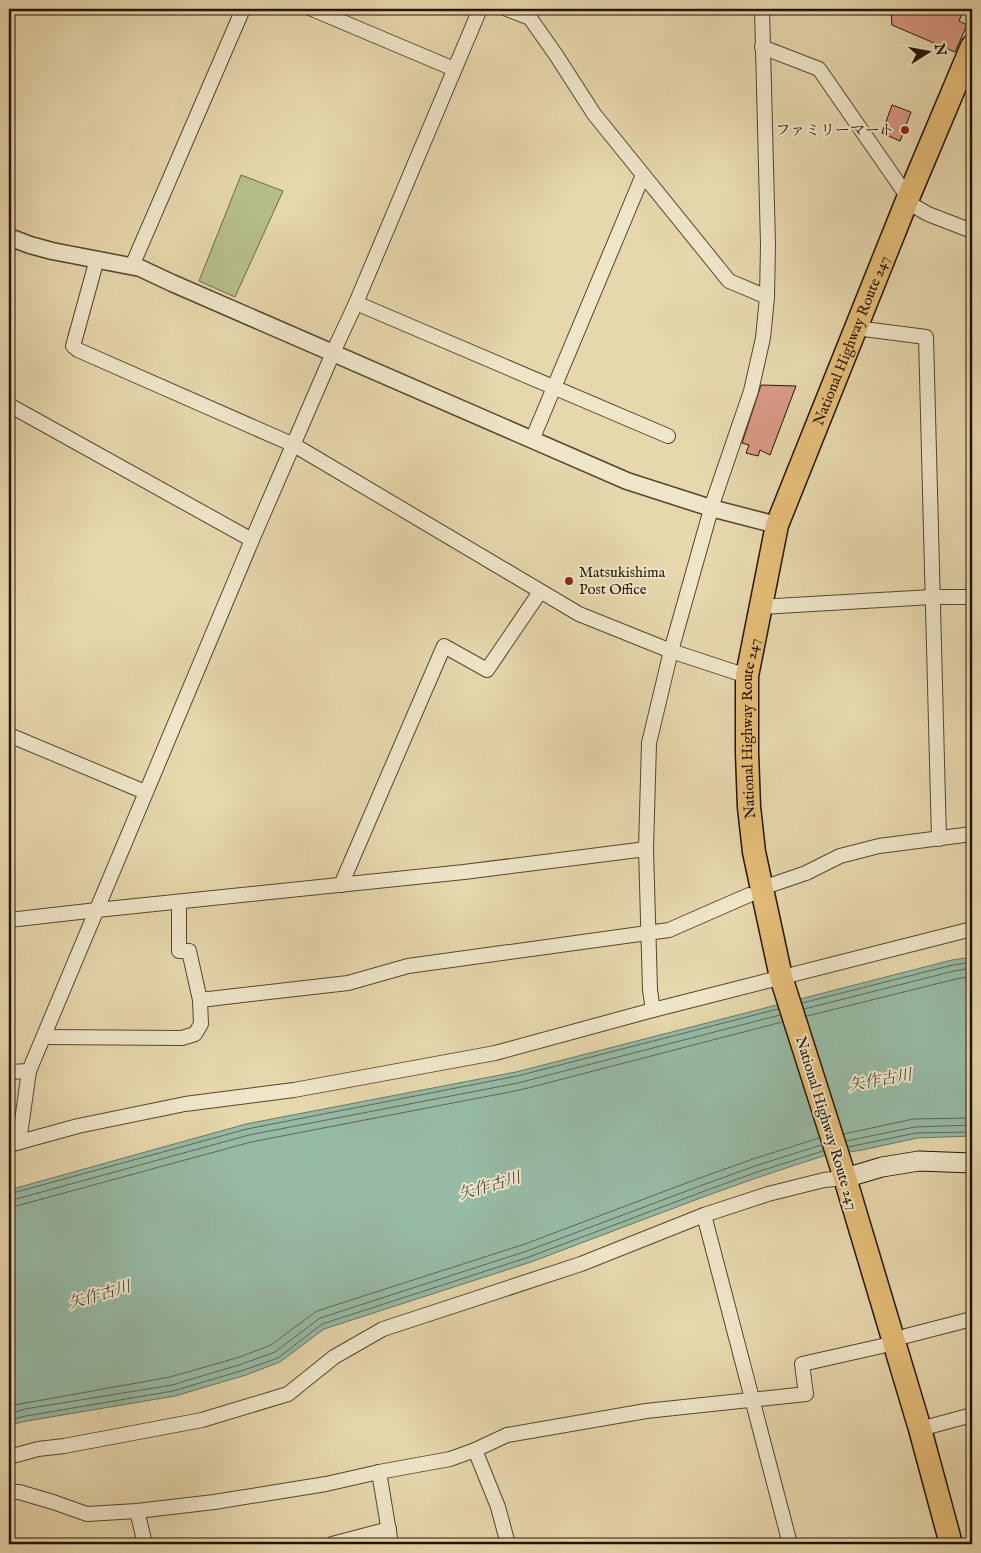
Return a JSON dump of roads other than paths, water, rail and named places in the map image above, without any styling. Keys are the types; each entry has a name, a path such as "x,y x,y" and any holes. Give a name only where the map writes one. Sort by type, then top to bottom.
{"highway":[{"name":"National Highway Route 247","path":"951,1544 920,1429 845,1178 781,977 754,852 747,753 747,676 778,525 908,198 972,46"}],"main road":[{"path":"845,1178 882,1167 919,1162 972,1163"}],"street":[{"path":"132,266 243,9"},
{"path":"312,9 454,68"},
{"path":"480,9 356,303 333,352 145,792 30,1071 14,1144 78,1126 185,1104 294,1090 494,1053 653,1010 972,929"},
{"path":"507,9 530,18 594,114 729,281 767,297"},
{"path":"653,1010 650,990 646,849 649,743 671,651 711,508 751,391 763,338 767,297 768,245 762,9"},
{"path":"762,46 819,69 914,206 928,214 972,231"},
{"path":"532,440 644,175"},
{"path":"9,237 52,251 140,268 532,440 642,486 711,508 778,525"},
{"path":"97,259 73,346 78,350 294,445 579,614 671,651 747,676"},
{"path":"356,303 668,436"},
{"path":"856,328 926,338 939,839"},
{"path":"9,405 252,540"},
{"path":"341,884 444,646 487,670 540,592"},
{"path":"760,607 972,596"},
{"path":"9,735 145,792"},
{"path":"771,885 806,873 840,856 879,846 972,834"},
{"path":"9,920 464,872 646,849"},
{"path":"200,1000 348,983 408,966 669,930 749,895"},
{"path":"44,1037 182,1038 195,1034 201,1024 200,1000 188,951 180,951 179,902"},
{"path":"9,1072 30,1071"},
{"path":"9,1457 38,1448 64,1446 202,1420 288,1394 334,1357 383,1329 582,1264 704,1216 768,1194 824,1180 845,1178"},
{"path":"704,1216 790,1544"},
{"path":"906,1336 972,1318"},
{"path":"9,1492 19,1492 87,1514 137,1511 233,1499 326,1484 450,1459 507,1435 646,1411 806,1394 802,1364 882,1346"},
{"path":"920,1429 972,1415"},
{"path":"475,1450 498,1507 508,1544"},
{"path":"379,1472 391,1544"},
{"path":"137,1511 145,1544"},
{"path":"332,1544 389,1529"}],"water":[{"name":"矢作古川","path":"972,957 972,1136 917,1138 823,1156 703,1197 531,1262 324,1329 280,1362 246,1375 175,1396 9,1425 9,1190 246,1124 516,1072 952,960"}],"place":[{"name":"ファミリーマート","path":"905,130"},
{"name":"Matsukishima Post Office","path":"569,581"}]}
